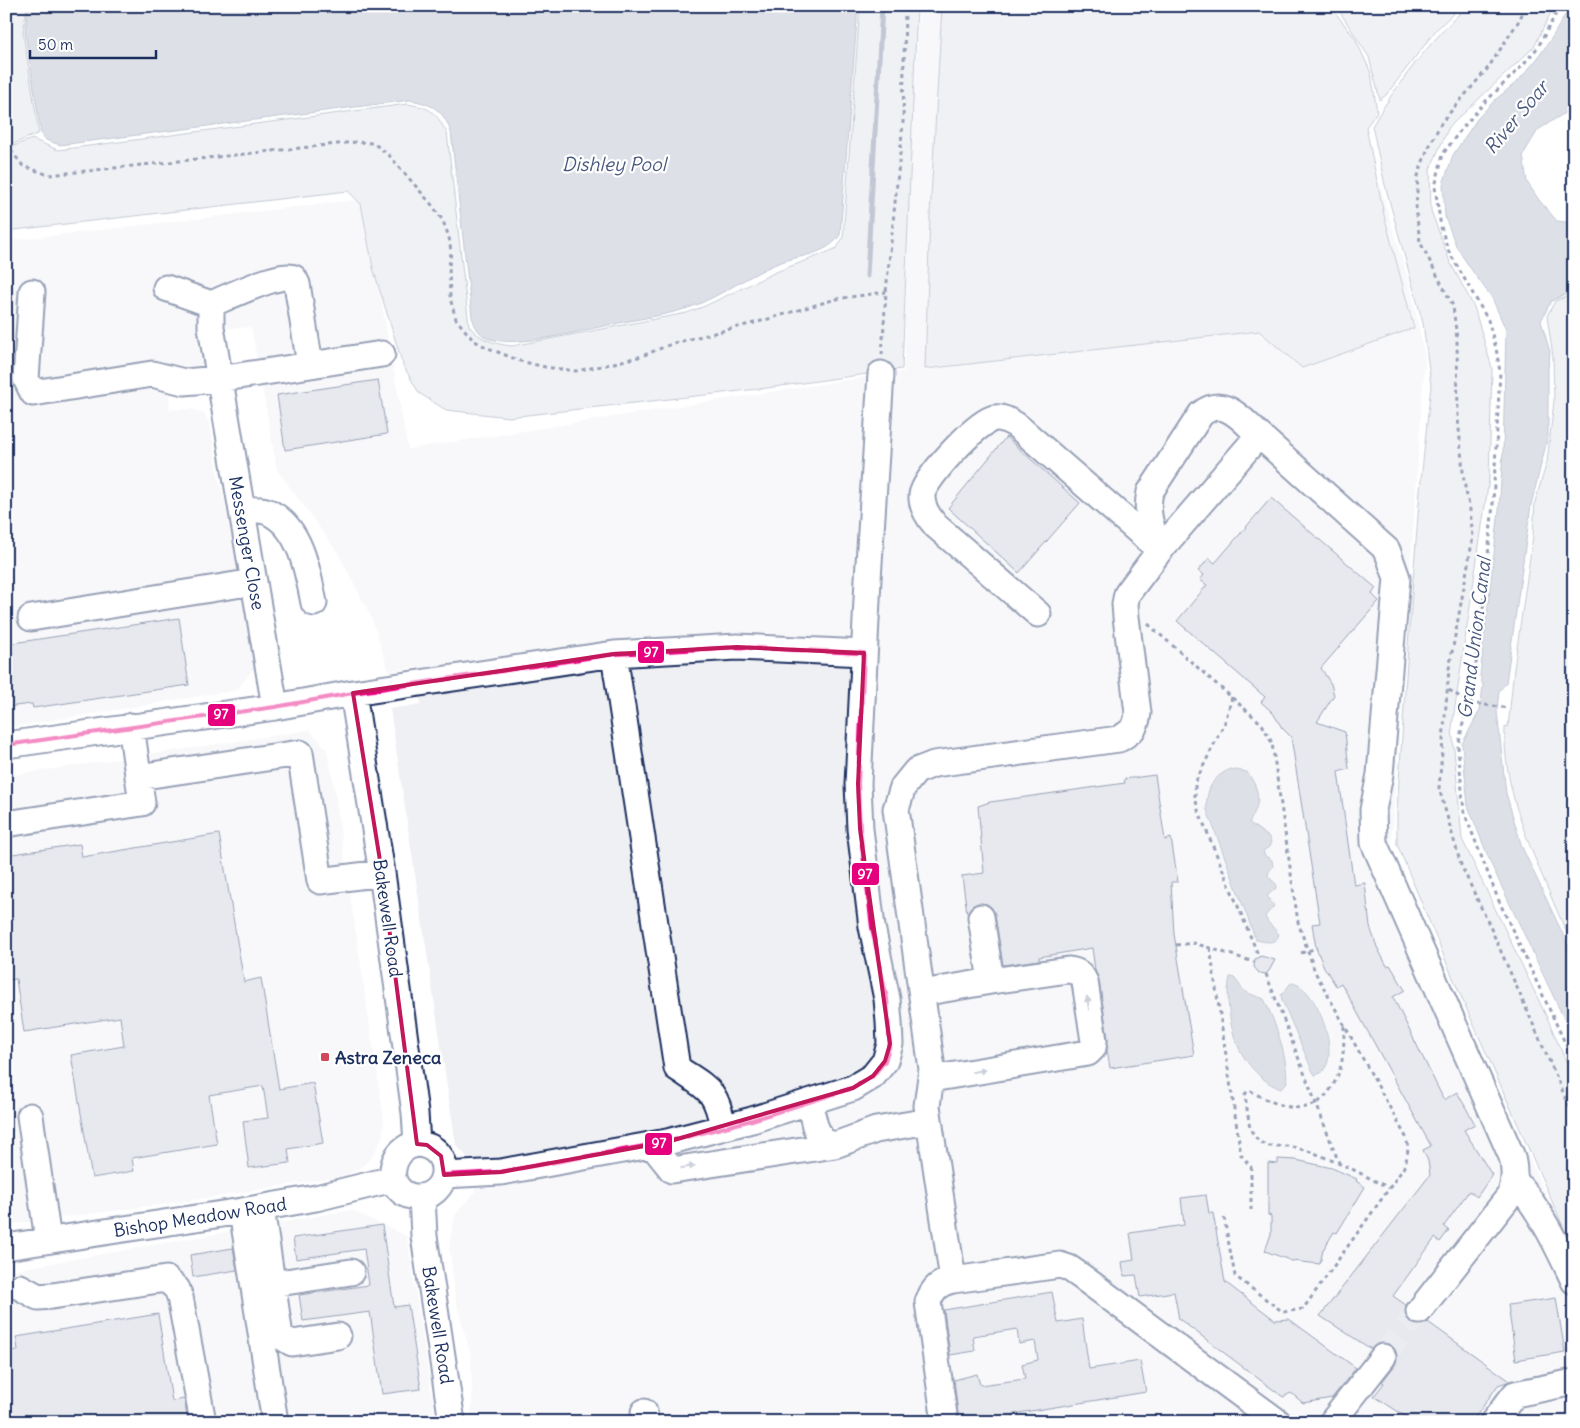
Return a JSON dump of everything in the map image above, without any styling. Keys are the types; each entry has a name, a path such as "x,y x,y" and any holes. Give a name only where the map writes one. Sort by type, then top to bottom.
{"street":[{"path":"166,288 211,304 257,284 288,276 294,278 297,284 310,365"},
{"path":"32,292 26,379 33,393 152,374 184,382 219,379 382,354"},
{"name":"Messenger Close","path":"211,304 211,327 219,379 274,707"},
{"path":"444,1175 501,1172 652,1145 723,1128 853,1088 873,1076 885,1061 890,1044 887,999 872,927 860,829 858,784 881,374"},
{"path":"1160,550 1149,519 1147,505 1150,492 1201,414 1208,408 1218,406 1226,408 1238,416 1386,550 1397,578 1380,774 1373,810 1374,843 1512,1157 1515,1170 1515,1181 1511,1194 1419,1311"},
{"path":"1038,614 936,526 928,517 923,505 922,494 930,478 981,424 994,418 1006,419 1016,425 1160,550"},
{"path":"954,1280 927,1106 932,1069 896,810 903,787 916,771 934,764 1118,739 1130,733 1137,725 1138,713 1125,604 1127,594 1160,550 1259,435"},
{"path":"242,510 258,509 271,513 281,520 291,532 300,550 314,603"},
{"path":"31,618 254,582"},
{"path":"6,745 274,707 614,654 736,647 864,653"},
{"path":"614,654 677,1068 712,1093 719,1107 723,1128"},
{"name":"Bakewell Road","path":"352,694 382,873 415,1113 417,1144"},
{"path":"6,824 142,802 131,726"},
{"path":"138,777 300,753 320,880 382,873"},
{"path":"981,917 991,981"},
{"path":"922,993 1068,970 1077,971 1082,975 1085,982 1094,1041 1093,1048 1088,1053 931,1079"},
{"path":"888,1052 930,1053"},
{"path":"809,1102 815,1126 822,1142 835,1145"},
{"path":"30,1116 48,1240"},
{"path":"652,1145 672,1170 835,1145 876,1130 929,1120"},
{"path":"417,1144 427,1145 441,1156 445,1166 444,1175 439,1186 422,1198 402,1193 396,1187 392,1171 394,1163 405,1148 417,1144"},
{"name":"Bishop Meadow Road","path":"10,1246 252,1210 316,1198 393,1179"},
{"path":"1515,1181 1531,1199 1551,1232 1574,1281"},
{"name":"Bakewell Road","path":"422,1198 424,1236 452,1422"},
{"path":"252,1210 272,1284 280,1336 292,1343 338,1336"},
{"path":"252,1210 275,1422"},
{"path":"10,1246 13,1288 38,1297 166,1279 173,1284 180,1297 203,1422"},
{"path":"944,1422 928,1302 936,1287 942,1282 1060,1265 1069,1268 1278,1422"},
{"path":"272,1284 351,1272"},
{"path":"1332,1422 1383,1357"},
{"path":"1493,1422 1515,1394 1574,1382"}],"path":[{"path":"881,374 886,292 903,123 905,6"},
{"path":"1526,6 1520,19 1488,68 1441,123 1426,153 1418,176 1416,209 1420,242 1453,306 1457,339 1458,418 1464,482 1473,537 1450,669 1439,788 1461,865 1574,1117"},
{"path":"1560,6 1538,47 1522,67 1459,132 1443,154 1435,187 1441,227 1448,250 1488,320 1500,372 1493,504 1482,608 1472,684 1465,700 1465,714 1458,747 1464,812 1498,899 1574,1062"},
{"path":"6,144 23,166 50,175 356,142 373,143 388,154 409,177 442,221 450,237 450,298 456,319 473,340 520,361 545,367 576,371 606,365 642,356 674,343 758,322 836,299 886,292"},
{"path":"1125,604 1262,724 1272,743 1298,922 1307,951 1315,972 1406,1137 1408,1147 1407,1159 1403,1168 1303,1309 1283,1312 1234,1276 1224,1218"},
{"path":"1449,690 1470,703 1508,708"},
{"path":"1232,697 1225,722 1195,783 1196,796 1198,810 1258,958"},
{"path":"1176,945 1194,943 1254,962"},
{"path":"1210,948 1241,1154 1251,1167 1251,1211"},
{"path":"1301,953 1317,948"},
{"path":"1266,974 1339,1164"},
{"path":"1344,1025 1344,1043 1339,1073 1330,1090 1316,1104 1309,1107 1276,1104 1248,1090 1245,1094 1250,1129 1259,1142 1269,1146 1289,1146 1312,1152 1389,1188"}],"highlighted area":[{"path":"737,647 864,653 858,784 860,829 890,1044 885,1061 873,1076 853,1088 667,1142 501,1172 444,1175 441,1156 427,1145 417,1144 382,873 353,693 614,654"}],"shaded area":[{"path":"8,6 27,6 23,32 39,133 11,145 6,141 6,10"},
{"path":"860,6 917,6 902,369 767,388 509,417 446,410 419,393 403,365 373,268 361,204 348,191 6,231 6,149 32,139 58,150 408,104 432,112 436,115 447,133 469,326 478,335 500,344 512,346 687,313 776,272 837,248 843,238"},
{"path":"919,6 1295,6 1374,165 1411,288 1425,358 1391,849 1574,1257 1574,1422 471,1422 471,1356 456,1302 449,1245 455,1215 475,1191 470,1160 456,1145 390,709 421,704 416,667 389,672 371,617 338,553 277,470 251,327 203,330 205,354 203,363 194,369 167,370 170,409 192,409 204,413 210,424 219,478 235,543 255,667 237,690 6,728 6,241 363,199 408,449 904,371 909,188"},
{"path":"942,6 1330,6 1355,38 1371,73 1377,112 1366,127 1384,215 1414,328 1302,368 1259,331 925,369 930,216"},
{"path":"1333,6 1461,6 1436,30 1386,95 1380,100 1369,57 1340,12"},
{"path":"1467,6 1554,6 1534,47 1449,127 1430,169 1431,211 1450,262 1474,307 1492,368 1489,479 1452,727 1462,839 1549,1022 1574,1080 1574,1251 1453,978 1397,844 1397,811 1409,632 1420,490 1431,385 1423,323 1385,185 1372,126 1415,63"},
{"path":"1574,294 1574,950 1520,819 1507,765 1505,726 1508,727 1514,669 1533,536 1535,502 1547,462 1554,401 1553,357 1547,316 1555,301"},
{"path":"310,730 326,748 331,767 384,1119 383,1135 374,1154 362,1167 345,1176 189,1201 6,1225 6,776"},
{"path":"351,1210 407,1236 436,1422 6,1422 6,1271"}],"water":[{"name":"Dishley Pool","path":"28,6 858,6 840,235 834,242 819,251 776,264 699,304 678,311 534,340 503,341 490,339 478,330 472,317 451,132 441,113 436,109 410,100 60,145 46,140 41,133 25,32"},
{"name":"River Soar","path":"1570,6 1574,6 1574,107 1538,130 1523,155 1527,182 1539,200 1557,221 1574,223 1574,291 1551,301 1541,321 1550,352 1548,369 1548,436 1531,505 1506,683 1499,691 1497,711 1506,793 1522,847 1574,958 1574,1040 1491,864 1468,806 1462,744 1480,710 1483,686 1480,675 1499,510 1503,452 1506,330 1492,298 1457,248 1445,217 1443,184 1453,155 1477,119 1495,100 1518,81 1537,59"},
{"path":"1231,769 1247,772 1252,779 1258,797 1256,809 1249,823 1269,837 1271,842 1269,847 1263,851 1265,856 1272,860 1273,867 1269,871 1268,876 1277,885 1267,896 1274,906 1265,916 1279,934 1276,940 1273,941 1256,940 1207,810 1209,790 1219,776"},
{"path":"1230,977 1235,979 1245,992 1264,999 1277,1029 1287,1071 1287,1082 1281,1089 1262,1078 1256,1072 1238,1046 1229,1012 1228,993"},
{"path":"1291,983 1301,987 1311,997 1325,1027 1329,1044 1329,1058 1324,1069 1315,1075 1282,1000 1281,995"}],"building":[{"path":"378,380 387,434 285,450 277,395"},
{"path":"1006,437 1080,503 1019,573 948,508"},
{"path":"1271,498 1376,588 1372,594 1379,601 1321,668 1331,684 1334,695 1317,722 1345,732 1349,769 1338,772 1354,885 1365,883 1370,927 1377,947 1387,966 1390,965 1405,990 1393,997 1444,1100 1457,1092 1475,1124 1464,1130 1492,1175 1477,1197 1469,1191 1444,1226 1449,1230 1440,1242 1435,1238 1393,1296 1406,1305 1406,1316 1411,1323 1417,1325 1428,1322 1510,1381 1498,1385 1472,1422 1414,1422 1374,1396 1395,1365 1397,1359 1396,1351 1391,1345 1385,1343 1377,1344 1371,1349 1320,1316 1430,1175 1428,1161 1423,1150 1431,1146 1341,983 1336,986 1324,967 1316,948 1312,924 1320,923 1291,737 1282,728 1273,713 1261,702 1265,697 1177,621 1207,585 1200,580 1204,575 1198,571 1209,558 1215,563"},
{"path":"179,618 189,685 33,708 32,704 6,707 6,644"},
{"path":"1155,775 1165,840 1171,838 1178,882 1171,882 1174,934 1194,1055 1110,1068 1107,1050 1108,1039 1092,948 1039,957 1039,960 1003,965 995,915 992,908 987,904 978,903 972,906 967,913 962,876 984,873 978,806 990,802 1125,783 1124,779"},
{"path":"219,834 244,982 261,978 279,1089 313,1083 323,1143 288,1149 290,1163 249,1168 243,1121 268,1118 263,1086 209,1095 217,1144 132,1158 134,1171 92,1178 71,1055 124,1046 120,1017 24,1032 16,979 6,980 6,855 80,844 82,857"},
{"path":"1261,956 1275,960 1266,974 1259,973 1254,967 1255,959"},
{"path":"1278,1159 1296,1160 1332,1168 1357,1179 1356,1181 1365,1187 1337,1233 1334,1232 1323,1250 1320,1264 1292,1261 1265,1251 1271,1234 1271,1216 1268,1215 1268,1163 1278,1164"},
{"path":"1206,1195 1209,1213 1213,1213 1225,1282 1275,1320 1289,1319 1356,1368 1332,1398 1303,1403 1291,1393 1283,1397 1179,1319 1174,1292 1140,1297 1136,1275 1124,1276 1122,1262 1134,1260 1130,1233 1184,1225 1181,1198"},
{"path":"382,1225 394,1307 408,1305 421,1389 382,1394 370,1312 303,1321 299,1295 369,1285 364,1249 296,1259 293,1238"},
{"path":"233,1248 237,1270 193,1277 190,1255"},
{"path":"1052,1292 1058,1323 1082,1319 1089,1369 1140,1361 1146,1392 1013,1414 1014,1422 959,1422 954,1380 977,1374 980,1385 1025,1379 1022,1364 1038,1360 1035,1341 1019,1344 1017,1329 973,1336 975,1351 950,1355 944,1310"},
{"path":"1556,1298 1565,1352 1516,1360 1508,1305"},
{"path":"158,1314 172,1401 184,1399 188,1422 6,1422 6,1352 18,1350 16,1337"}],"waterway":[{"path":"867,276 882,6"}],"tunnel":[{"path":"1383,1357 1419,1311"}],"transit line":[{"name":"97","path":"6,745 275,707 353,693 614,654 737,647 864,653 858,784 860,829 872,927 887,999 890,1044 885,1061 873,1076 853,1088 752,1120 667,1142 501,1172 444,1175"}],"place":[{"name":"Astra Zeneca","path":"325,1057"}],"water label":[{"name":"Grand Union Canal","path":"1474,638"}]}
